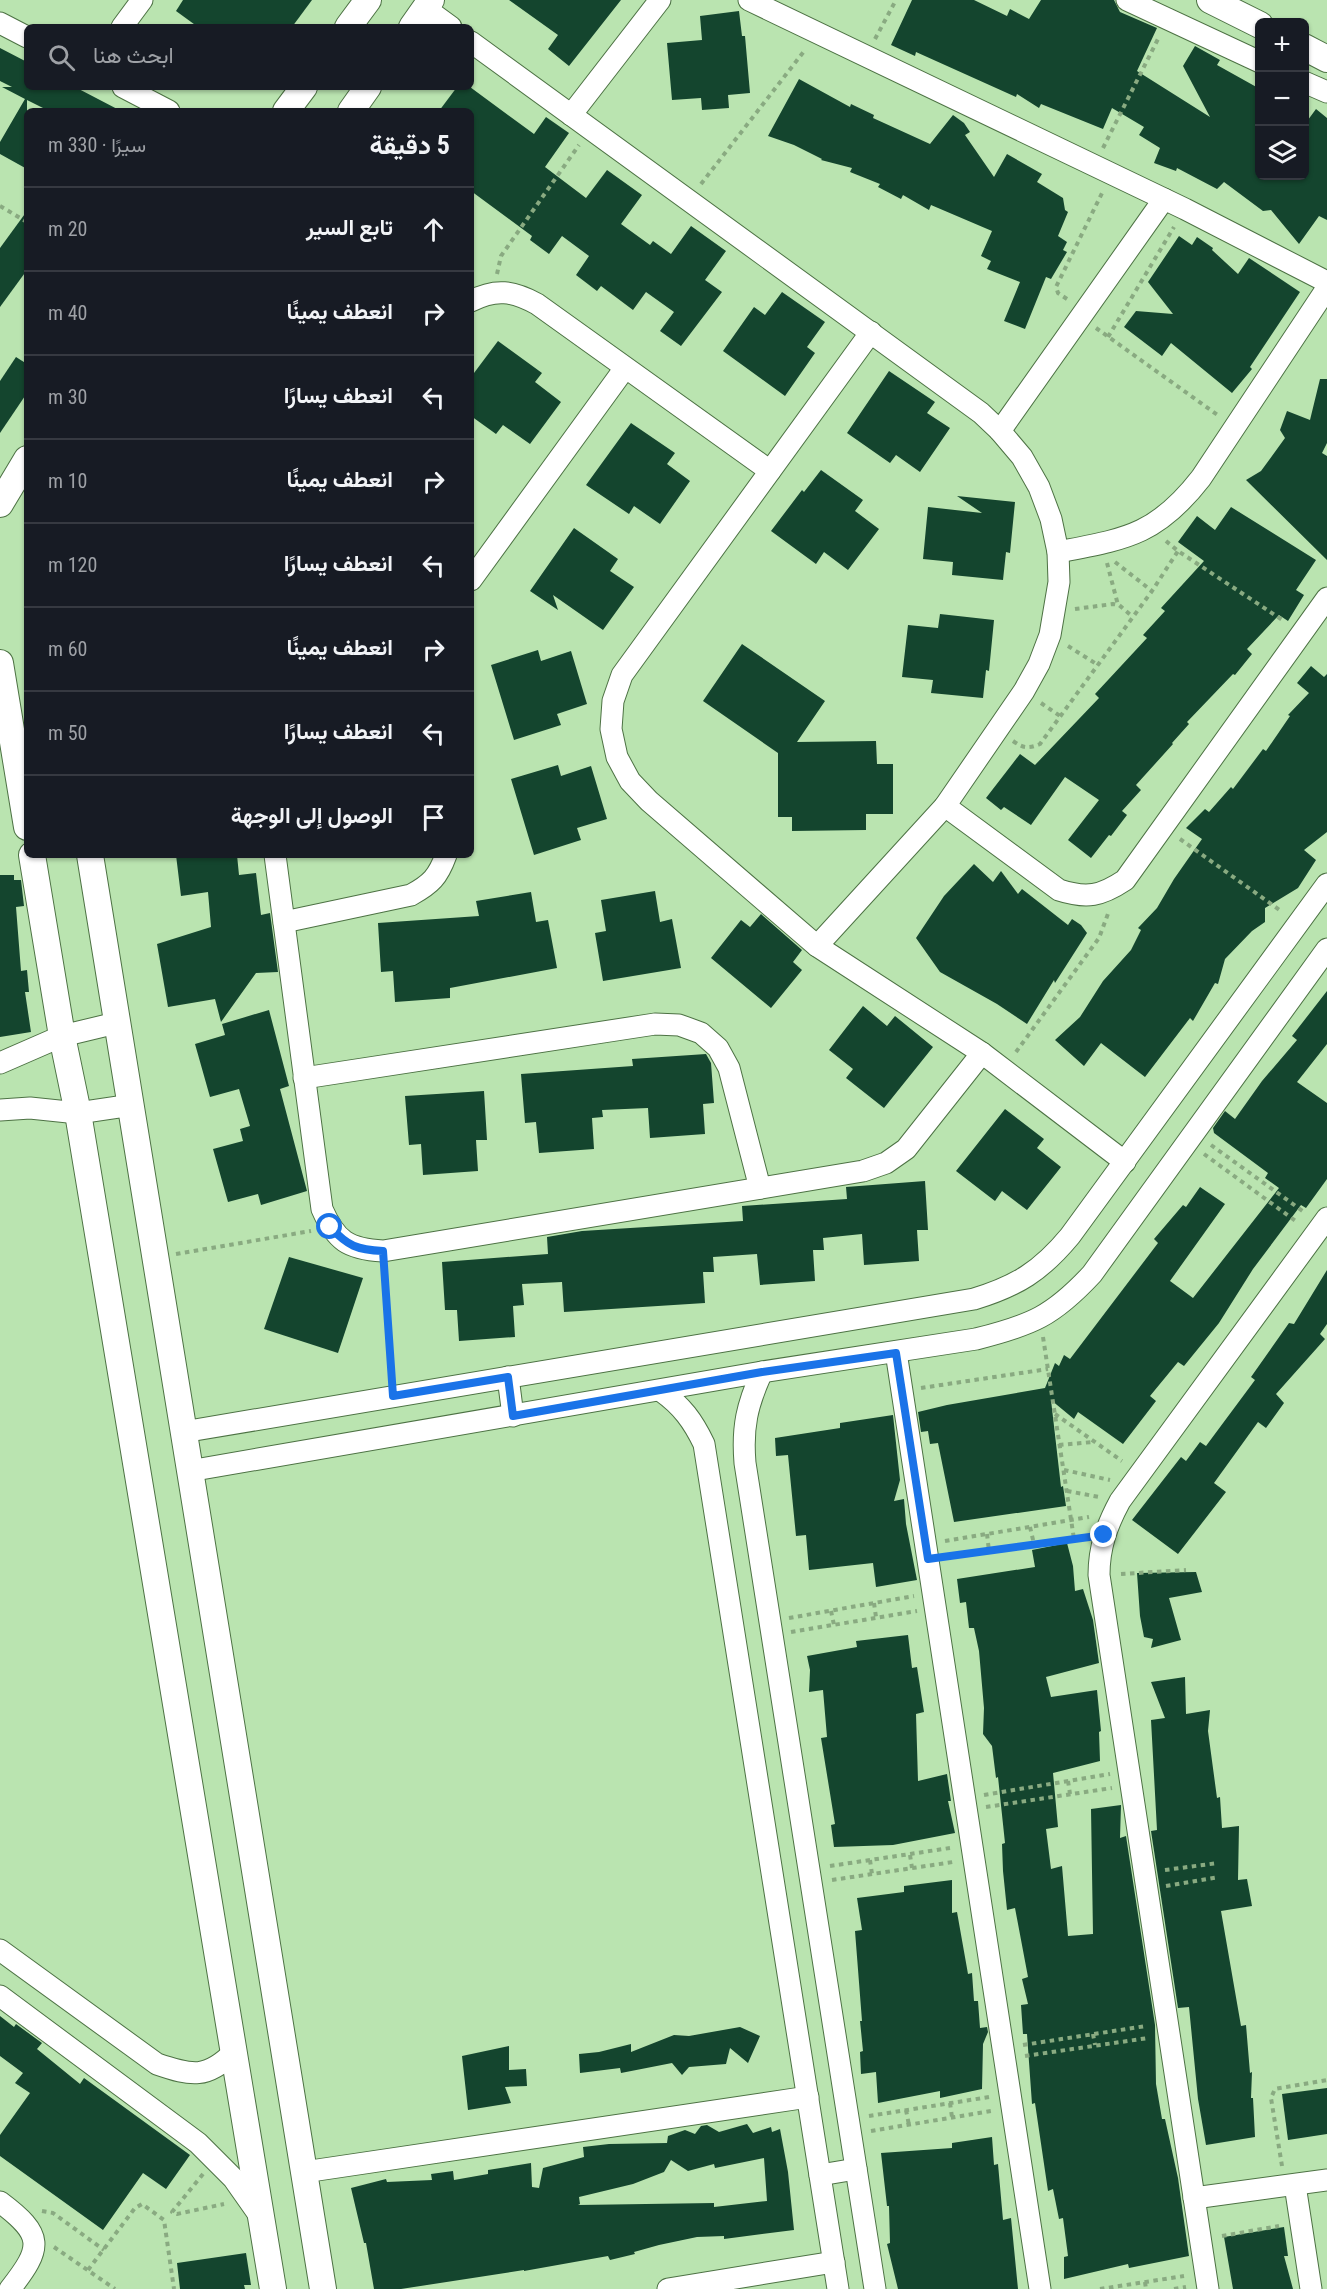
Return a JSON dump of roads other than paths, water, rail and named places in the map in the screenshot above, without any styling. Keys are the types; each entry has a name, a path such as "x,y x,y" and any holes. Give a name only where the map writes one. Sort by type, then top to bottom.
{"street":[{"path":"124,24 142,0"},
{"path":"350,24 368,0"},
{"path":"571,115 660,0"},
{"path":"749,0 1185,209 1327,282"},
{"path":"1127,0 1255,60"},
{"path":"1210,0 1255,22"},
{"path":"423,12 445,24"},
{"path":"0,23 24,35"},
{"path":"474,44 981,413 1022,457 1039,487 1051,519 1058,552 1059,582 1050,635 1039,664 945,806 817,946"},
{"path":"1309,49 1327,59"},
{"path":"1309,84 1327,92"},
{"path":"129,90 163,108"},
{"path":"288,108 302,90"},
{"path":"353,108 366,90"},
{"path":"1000,431 1164,199"},
{"path":"1058,552 1099,549 1150,527 1183,500 1327,288"},
{"path":"474,300 501,292 520,295 537,304 770,471"},
{"path":"871,332 622,675 613,701 611,729 617,757 630,781 649,801 817,946 982,1053 1125,1162"},
{"path":"474,576 625,368"},
{"path":"0,504 24,464"},
{"path":"945,806 1059,890 1076,895 1094,895 1110,890 1125,880 1327,598"},
{"path":"0,663 24,809"},
{"path":"32,858 62,1036 78,1113 234,2052 255,2209 273,2289"},
{"path":"90,858 323,2289"},
{"path":"275,858 322,1209 330,1227 344,1242 362,1250 383,1251 863,1171 886,1163 911,1143 982,1053"},
{"path":"284,922 411,895 428,886 440,871 445,858"},
{"path":"183,1431 974,1299 1002,1291 1028,1277 1051,1258 1125,1162 1298,924 1323,897"},
{"path":"189,1471 762,1372 976,1339 1041,1319 1068,1299 1092,1274 1327,949"},
{"path":"0,1063 62,1036 116,1023"},
{"path":"304,1078 655,1024 679,1024 700,1033 709,1040 718,1048 729,1068 760,1188"},
{"path":"0,1110 30,1108 78,1113 132,1105"},
{"path":"1207,2281 1099,1575 1100,1548 1104,1535 1126,1493 1321,1226"},
{"path":"896,1353 1040,2289"},
{"path":"762,1372 745,1417 743,1440 876,2289"},
{"path":"508,1377 513,1416"},
{"path":"661,1391 680,1405 694,1423 704,1444 838,2289"},
{"path":"0,1950 157,2064 179,2072 202,2073 220,2065 234,2052"},
{"path":"0,1996 198,2143 216,2159 255,2209"},
{"path":"304,2172 808,2097"},
{"path":"820,2175 856,2169"},
{"path":"1194,2198 1327,2180"},
{"path":"1290,2186 1301,2222 1311,2289"},
{"path":"0,2202 25,2223 34,2246 30,2264 10,2289"},
{"path":"668,2289 834,2262"}]}
